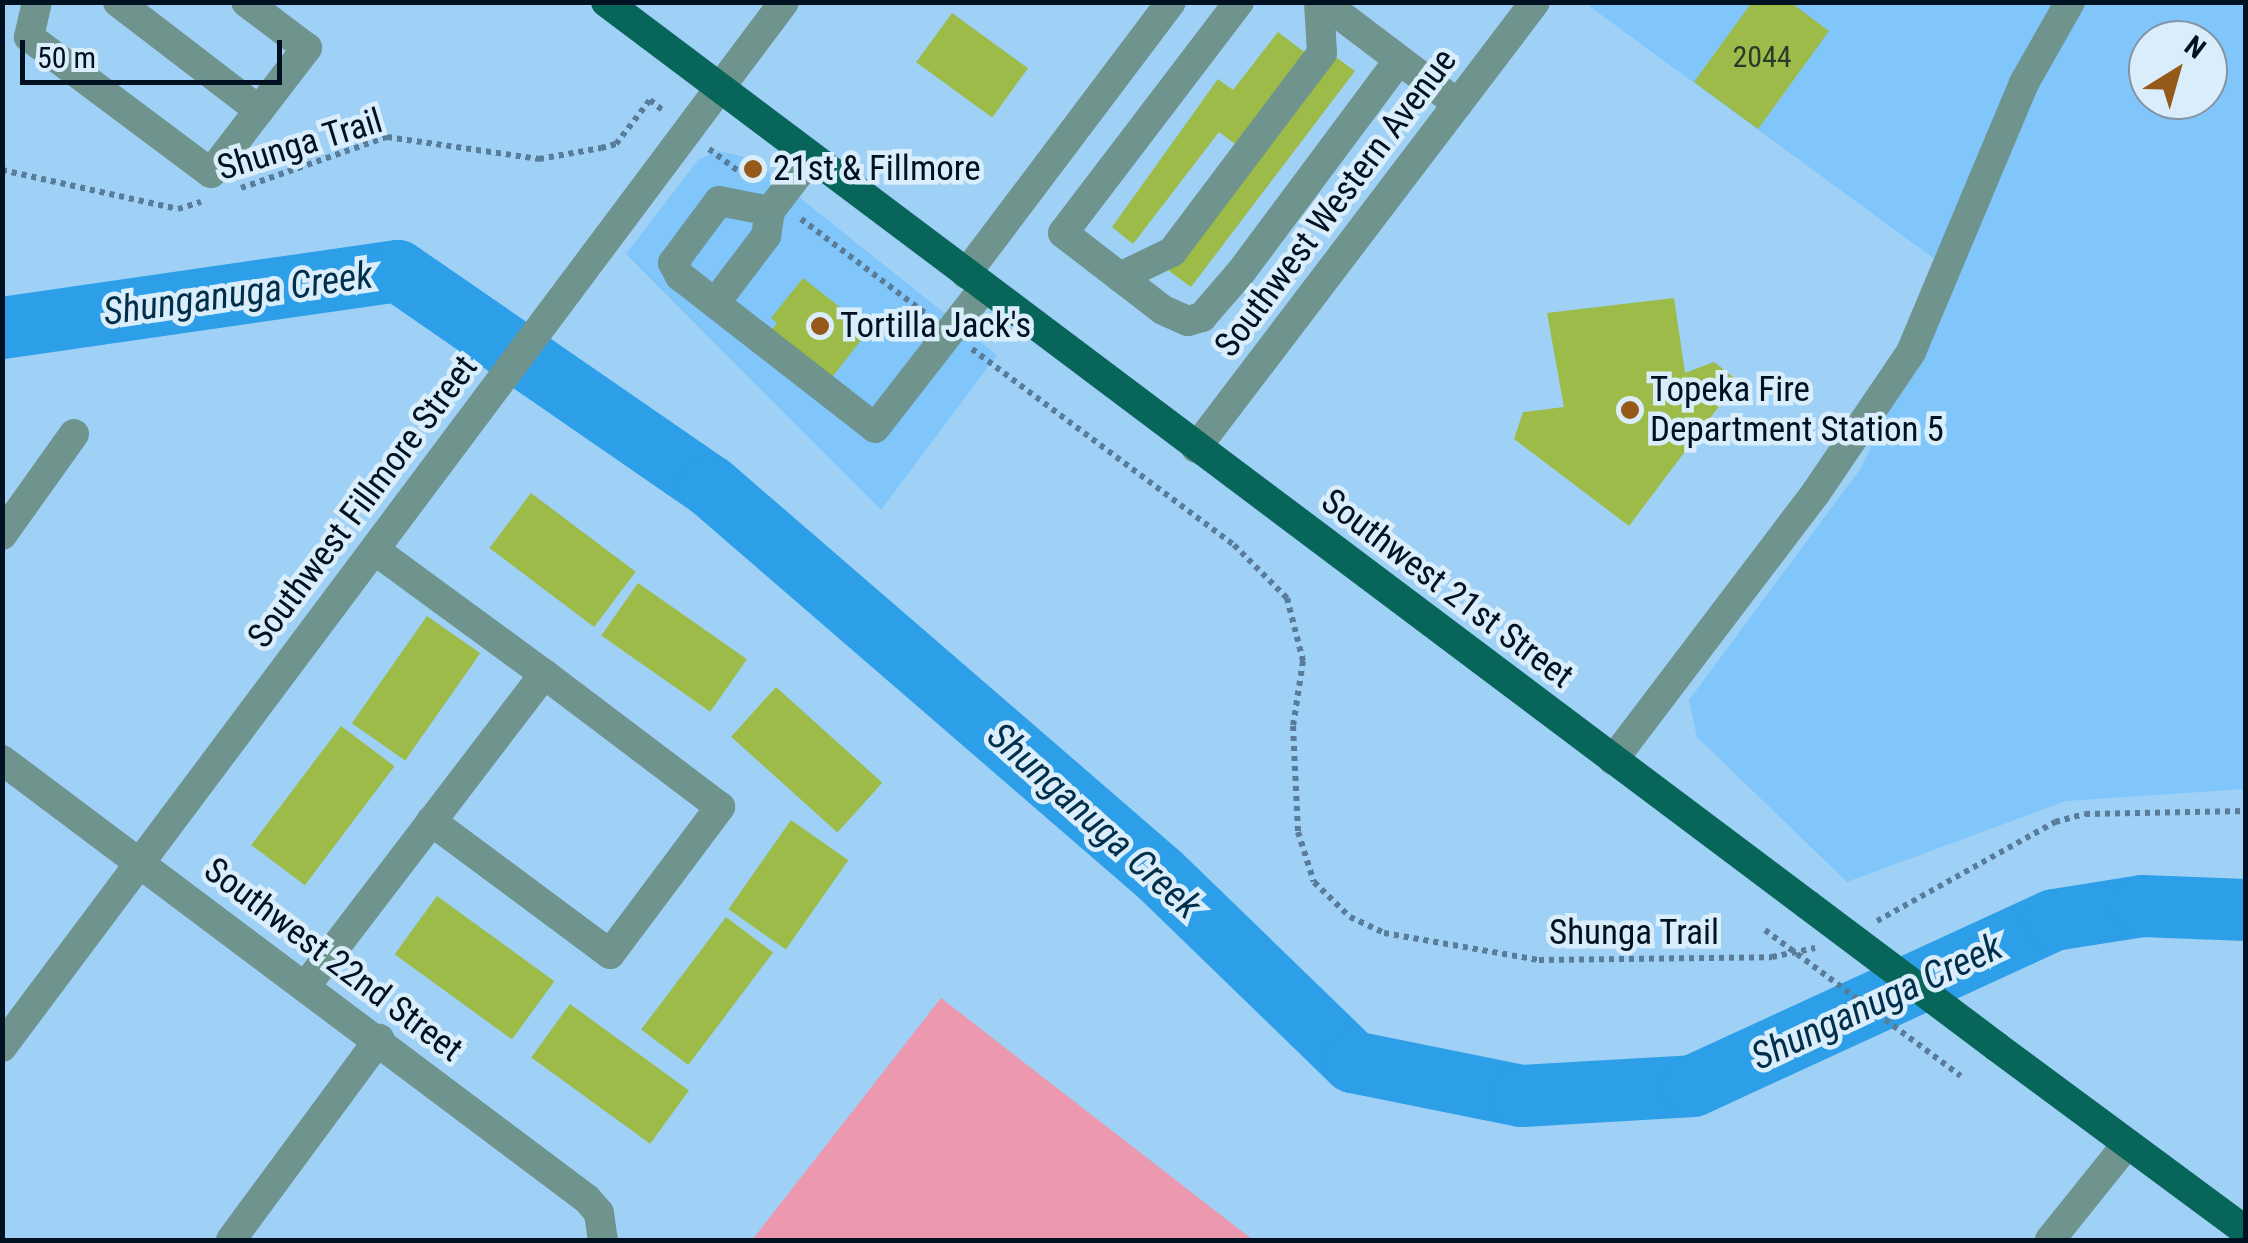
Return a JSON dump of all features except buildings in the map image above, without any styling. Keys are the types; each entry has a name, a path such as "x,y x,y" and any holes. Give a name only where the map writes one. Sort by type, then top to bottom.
{"main road":[{"name":"Southwest 21st Street","path":"606,2 1196,448 2246,1231"}],"street":[{"path":"37,2 29,37 211,173 307,48 246,2"},
{"path":"118,2 259,110"},
{"name":"Southwest Fillmore Street","path":"2,1047 784,2"},
{"path":"770,211 720,201 673,264 680,276 876,428 975,281 1021,203 1171,2"},
{"path":"1062,233 1240,2"},
{"path":"1120,277 1172,252 1322,53 1321,2"},
{"path":"1321,2 1458,104"},
{"name":"Southwest Western Avenue","path":"1196,448 1535,2"},
{"path":"1613,760 1815,494 1911,352 2024,83 2070,2"},
{"path":"1021,203 1163,310 1188,321 1202,316 1399,60"},
{"path":"724,290 766,236 770,211 811,157"},
{"path":"2,535 74,434"},
{"path":"376,551 720,806 610,954 431,822"},
{"path":"308,983 544,674"},
{"name":"Southwest 22nd Street","path":"2,760 308,983 587,1199 604,1236"},
{"path":"230,1240 379,1039"},
{"path":"2050,1240 2127,1144"}],"path":[{"name":"Shunga Trail","path":"230,191 387,137 540,159 616,144"},
{"name":"Shunga Trail","path":"2,170 178,210 213,197"},
{"name":"Shunga Trail","path":"1279,586 1300,630 1304,661 1294,726 1298,832 1314,882 1350,917 1384,933 1539,960 1772,957 1819,947"},
{"path":"1873,922 2055,822 2085,814 2246,811"},
{"path":"1765,930 1961,1076"}],"shaded area":[{"path":"1585,3 2245,3 2245,789 2066,801 1847,882 1697,737 1689,700 1861,468 1955,274"},
{"path":"717,151 750,158 997,355 881,510 626,254 698,160"},
{"path":"941,998 1253,1240 752,1240"}],"waterway":[{"name":"Shunganuga Creek","path":"2,328 398,271 710,486 1160,875 1353,1062 1522,1096 1693,1086 2054,920 2142,906 2246,910"}],"place":[{"name":"21st & Fillmore","path":"753,169"},
{"name":"Tortilla Jack's","path":"820,326"},
{"name":"Topeka Fire Department Station 5","path":"1630,410"}]}
